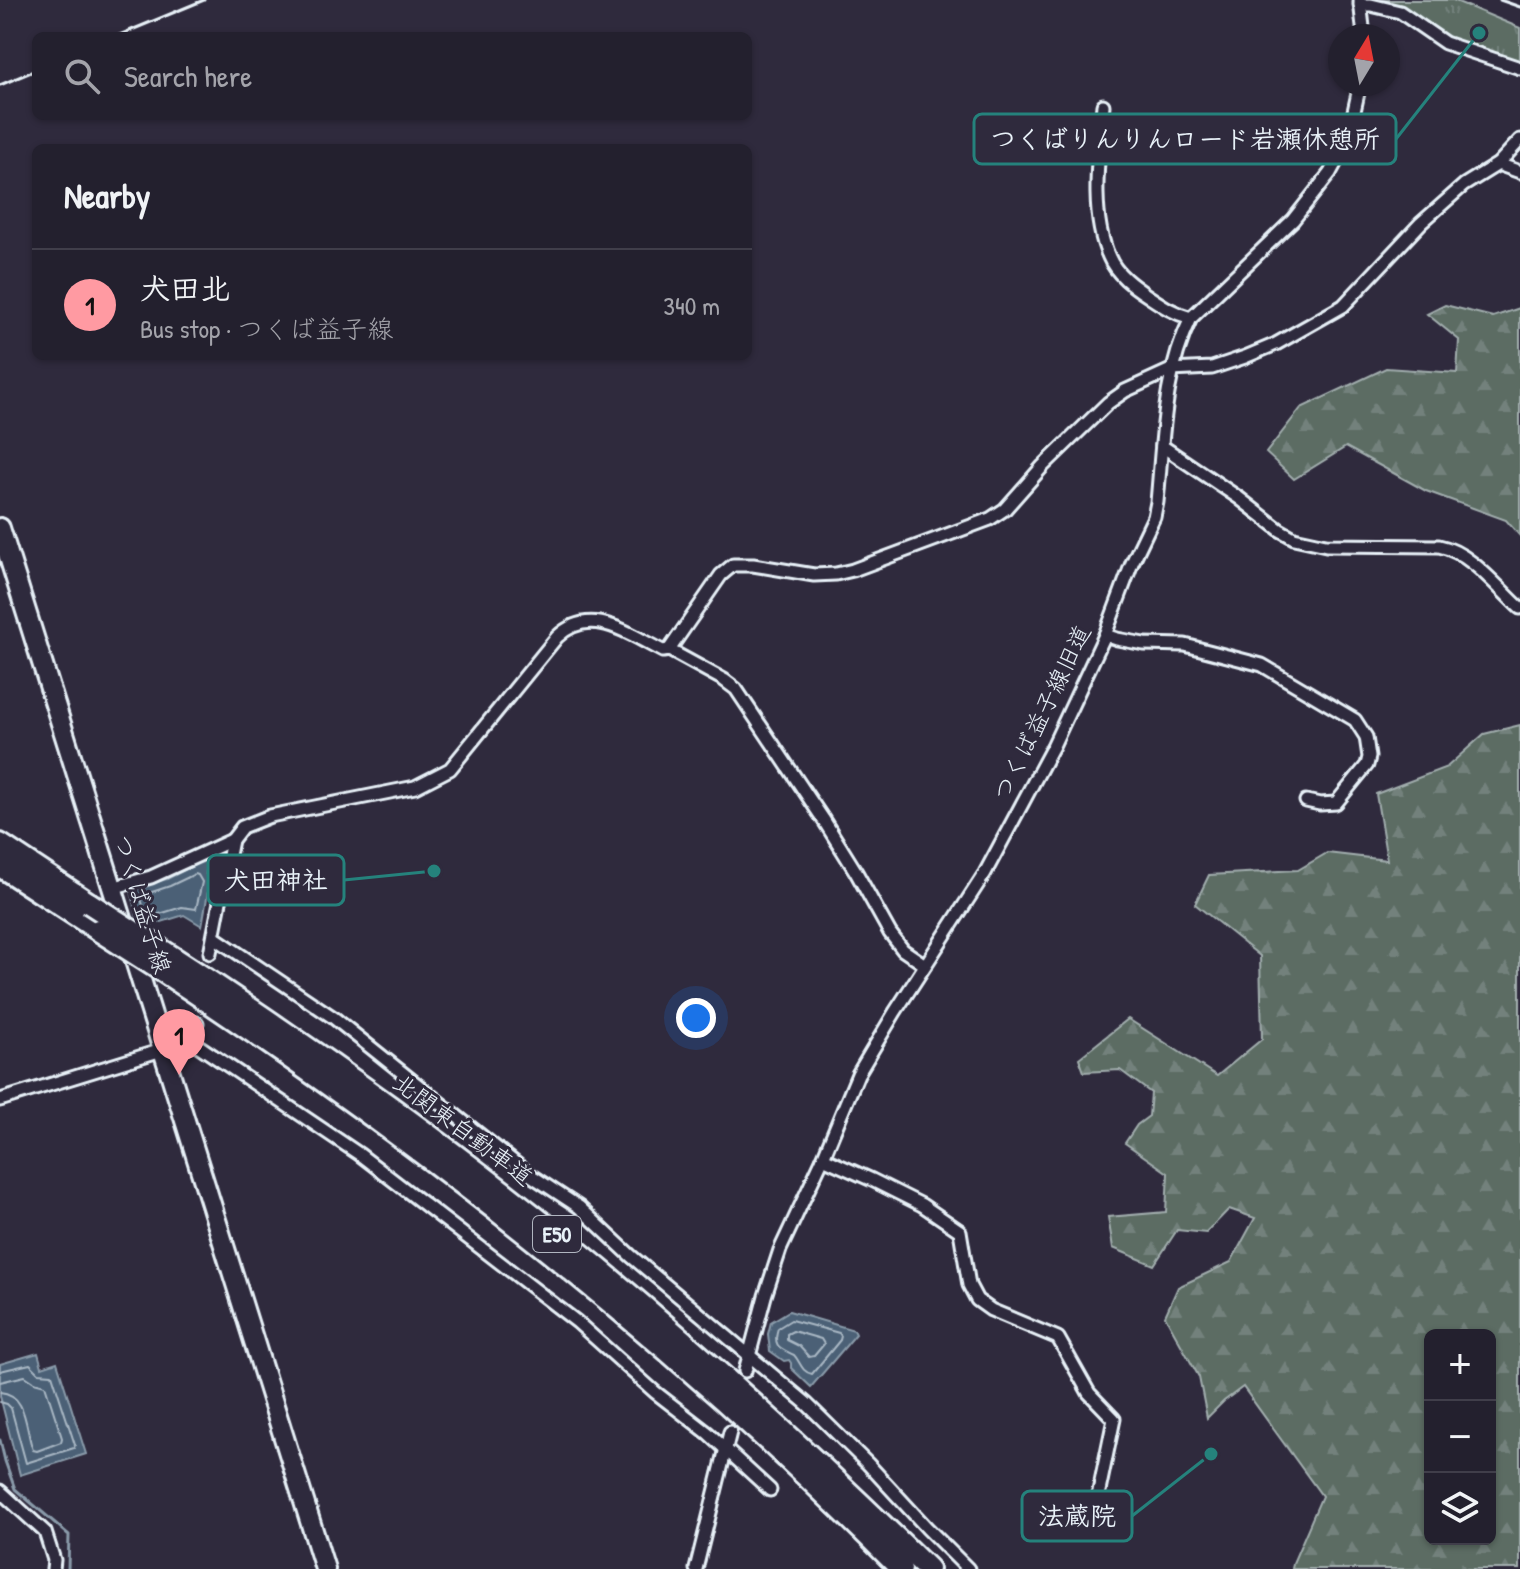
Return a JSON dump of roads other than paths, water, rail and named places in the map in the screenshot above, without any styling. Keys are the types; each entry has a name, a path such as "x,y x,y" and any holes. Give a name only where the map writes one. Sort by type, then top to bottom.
{"highway":[{"name":"北関東自動車道","path":"0,844 243,1003 343,1073 573,1247 766,1413 928,1569"},
{"name":"北関東自動車道","path":"0,866 234,1019 377,1119 478,1195 566,1264 756,1428 901,1569"}],"main road":[{"name":"つくば益子線","path":"0,528 325,1569"}],"street":[{"path":"1363,24 1360,2 1400,12 1445,43 1520,68"},
{"name":"つくば益子線旧道","path":"745,1371 780,1250 865,1060 985,873 1053,746 1105,635 1132,563 1154,517 1171,370 1191,318 1293,220 1330,173 1342,151 1357,96"},
{"path":"1103,105 1097,170 1098,206 1108,256 1124,278 1140,291 1174,314 1191,318"},
{"path":"669,650 733,565 814,575 836,574 990,519 1005,509 1043,466 1108,403 1125,391 1171,370 1212,368 1245,357 1276,344 1343,306 1421,223 1464,185 1498,164 1520,140"},
{"path":"1498,164 1520,172"},
{"path":"1162,446 1294,538 1326,545 1449,548 1464,556 1520,608"},
{"path":"210,953 232,840 242,827 270,816 415,787 450,769 557,637 573,625 596,621 611,625 663,651 669,650 736,689 823,819 890,933 903,950 925,965"},
{"path":"1105,635 1144,644 1185,645 1262,665 1355,720 1366,737 1367,765 1336,803 1306,801"},
{"path":"112,888 151,877 232,840"},
{"path":"214,937 334,1018 529,1174 579,1207 631,1256 807,1404 968,1569"},
{"path":"0,1100 190,1040 197,1023"},
{"path":"190,1040 359,1154 591,1333 770,1490"},
{"path":"823,1158 922,1205 960,1231 969,1285 977,1300 991,1310 1058,1338 1089,1393 1114,1419 1092,1525"},
{"path":"696,1569 730,1432"},
{"path":"0,1491 45,1532 54,1560 53,1569"}],"water":[{"path":"209,860 206,874 211,875 202,926 184,915 152,925 137,916 131,889 167,879"},
{"path":"789,1311 854,1330 856,1334 811,1387 791,1368 789,1360 784,1361 770,1351 768,1334 771,1322"},
{"path":"38,1353 42,1367 57,1362 86,1454 20,1475 0,1396 0,1364"}],"waterway":[{"path":"0,1440 15,1489 69,1535 68,1569"}],"railway":[{"path":"127,32 204,0"},
{"path":"1500,0 1520,7"},
{"path":"0,85 32,72"}],"place":[{"name":"つくばりんりんロード岩瀬休憩所","path":"1479,33"},
{"name":"犬田神社","path":"434,871"},
{"name":"犬田北","path":"179,1075"},
{"name":"法蔵院","path":"1211,1454"}]}
